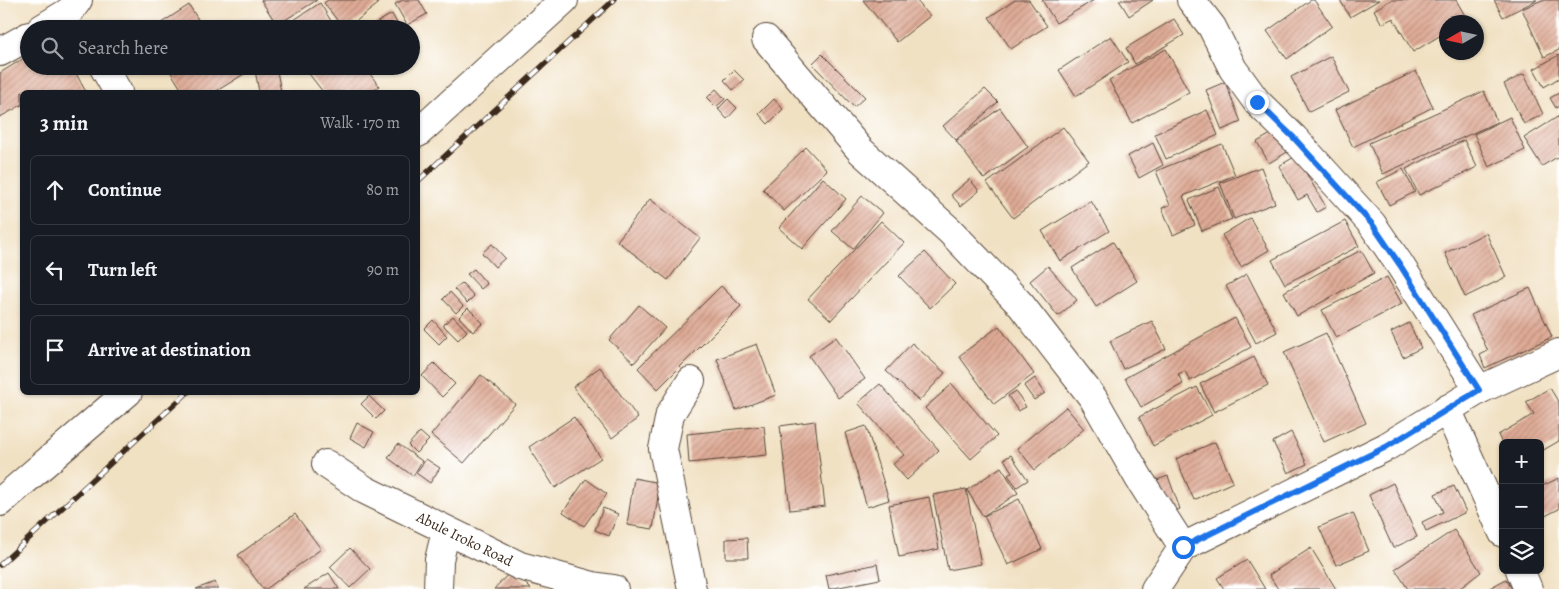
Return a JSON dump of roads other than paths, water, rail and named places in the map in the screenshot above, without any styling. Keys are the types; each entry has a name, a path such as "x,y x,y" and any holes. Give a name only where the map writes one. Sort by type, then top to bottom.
{"street":[{"path":"420,131 564,0"},
{"path":"1191,0 1212,27 1233,69 1257,102 1294,138 1372,224 1479,390"},
{"path":"61,20 76,13"},
{"path":"766,39 861,151 950,231 1022,305 1093,398 1140,480 1183,547"},
{"path":"0,52 20,41"},
{"path":"108,75 117,90"},
{"path":"1155,589 1183,547 1386,447 1479,390 1559,353"},
{"path":"691,381 670,414 663,449 692,589"},
{"path":"0,502 125,395"},
{"path":"1447,409 1501,529"},
{"name":"Abule Iroko Road","path":"326,464 365,490 520,566 593,586 614,589"},
{"path":"438,589 440,560 446,531"},
{"path":"1522,574 1528,589"}],"railway":[{"path":"420,179 614,0"},
{"path":"0,565 185,395"}]}
